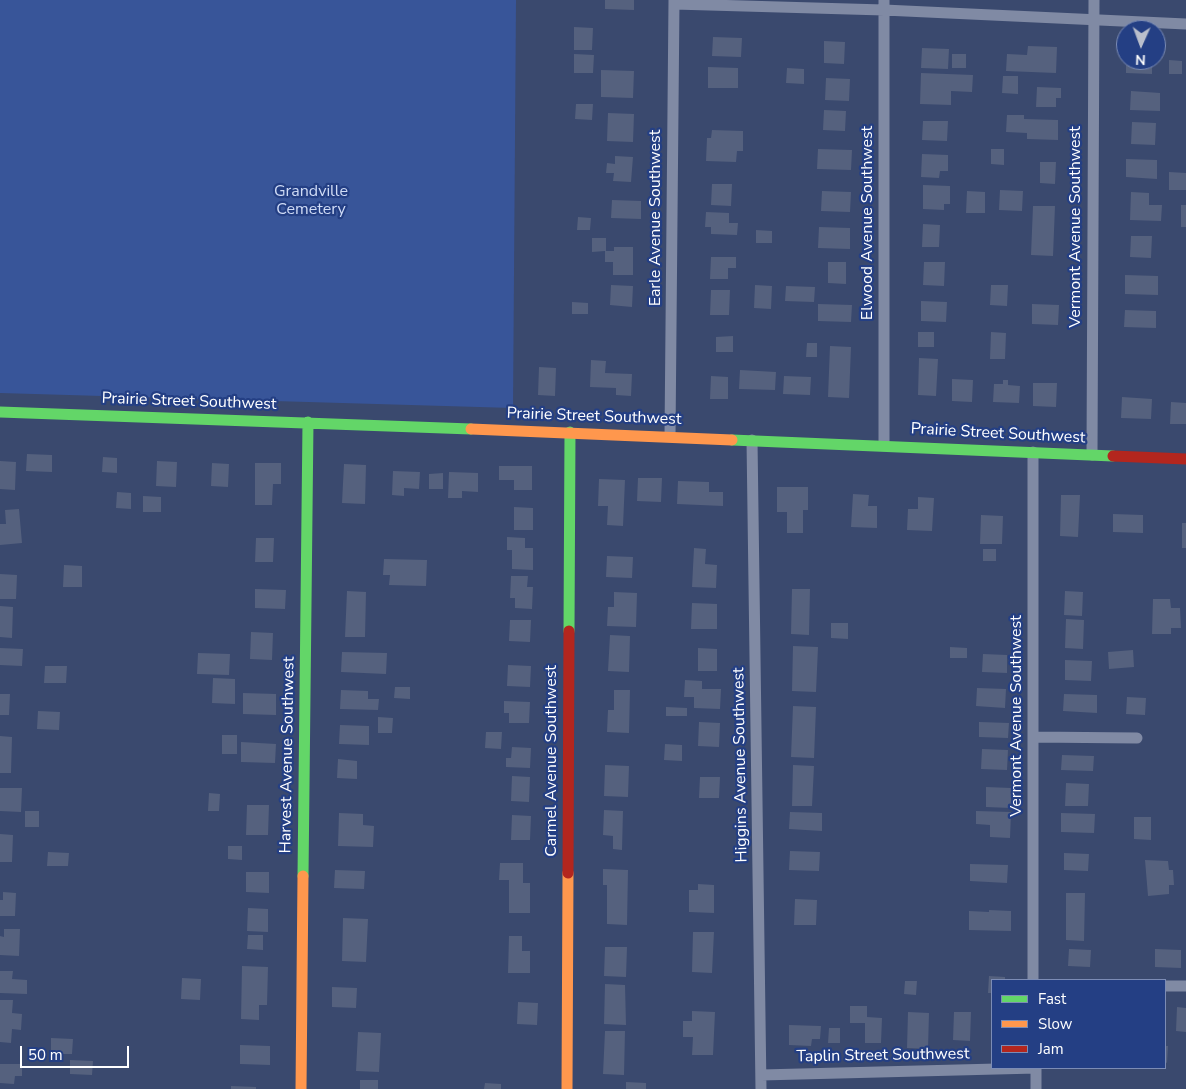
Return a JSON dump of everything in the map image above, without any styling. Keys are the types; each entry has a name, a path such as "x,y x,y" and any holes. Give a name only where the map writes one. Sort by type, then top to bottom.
{"street":[{"name":"Vermont Avenue Southwest","path":"1092,455 1094,0"},
{"path":"674,2 884,5 1093,20 1186,24"},
{"name":"Earle Avenue Southwest","path":"670,436 674,2"},
{"name":"Elwood Avenue Southwest","path":"884,5 884,445"},
{"name":"Prairie Street Southwest","path":"0,412 570,432 1186,459"},
{"name":"Harvest Avenue Southwest","path":"301,1089 308,422"},
{"name":"Carmel Avenue Southwest","path":"567,1089 570,432"},
{"name":"Higgins Avenue Southwest","path":"752,440 761,1089"},
{"name":"Vermont Avenue Southwest","path":"1033,452 1033,979"},
{"path":"1033,737 1137,738"},
{"path":"1166,986 1186,986"},
{"name":"Taplin Street Southwest","path":"762,1075 997,1069"},
{"path":"1036,1069 1036,1089"}],"green space":[{"name":"Grandville Cemetery","path":"0,0 516,0 513,408 0,393"}],"building":[{"path":"605,0 634,0 634,10 605,9"},
{"path":"574,27 593,28 592,50 574,50"},
{"path":"713,37 742,38 741,57 712,56"},
{"path":"824,41 845,42 844,64 824,63"},
{"path":"1028,46 1057,47 1056,73 1006,71 1007,54 1027,55"},
{"path":"922,48 949,49 948,69 921,68"},
{"path":"574,54 594,55 593,73 574,73"},
{"path":"952,54 966,54 966,68 952,68"},
{"path":"1169,60 1182,61 1182,74 1169,74"},
{"path":"708,67 738,68 738,88 708,88"},
{"path":"787,68 804,69 804,84 786,83"},
{"path":"601,70 634,71 633,98 601,97"},
{"path":"1126,70 1152,70 1152,74 1126,73"},
{"path":"921,73 973,75 972,92 951,91 951,105 920,104"},
{"path":"1003,76 1018,76 1018,94 1002,93"},
{"path":"826,78 850,79 849,101 825,100"},
{"path":"1037,87 1061,88 1061,98 1056,98 1056,107 1036,107"},
{"path":"1131,91 1160,93 1160,111 1130,110"},
{"path":"576,104 593,104 592,120 575,119"},
{"path":"824,110 846,111 845,131 823,130"},
{"path":"608,113 634,114 633,142 607,141"},
{"path":"1007,115 1024,115 1024,119 1058,120 1058,140 1027,139 1027,133 1006,132"},
{"path":"923,121 948,121 947,141 922,140"},
{"path":"1132,122 1156,123 1155,145 1131,144"},
{"path":"712,130 743,131 743,151 737,151 736,162 706,161 707,138 711,138"},
{"path":"818,149 852,150 851,170 817,169"},
{"path":"991,149 1004,149 1004,165 991,164"},
{"path":"922,154 948,155 948,171 940,171 939,178 921,177"},
{"path":"615,156 633,157 631,182 613,181 614,173 606,173 607,163 615,164"},
{"path":"1126,159 1157,160 1157,179 1126,177"},
{"path":"1040,162 1056,162 1055,184 1040,183"},
{"path":"1169,172 1186,173 1186,190 1169,190"},
{"path":"712,184 732,184 731,206 711,205"},
{"path":"923,185 950,186 950,204 944,204 944,210 923,209"},
{"path":"1000,190 1023,191 1022,211 999,210"},
{"path":"822,191 851,192 850,212 821,211"},
{"path":"967,191 985,192 985,213 966,213"},
{"path":"1131,192 1149,193 1149,205 1162,205 1161,221 1130,220"},
{"path":"612,200 641,201 641,219 611,218"},
{"path":"1181,205 1186,205 1186,227 1181,227"},
{"path":"1033,206 1055,206 1053,256 1031,255"},
{"path":"706,212 729,213 729,223 738,223 737,235 711,234 711,227 705,227"},
{"path":"578,217 591,218 590,230 577,230"},
{"path":"923,224 940,225 939,247 922,247"},
{"path":"819,227 850,228 850,249 818,248"},
{"path":"756,230 772,231 772,243 756,243"},
{"path":"1131,236 1152,236 1151,258 1130,257"},
{"path":"592,238 606,238 606,251 614,251 614,247 633,247 633,275 613,275 613,262 605,262 605,251 592,252"},
{"path":"711,257 736,257 736,268 728,268 728,279 710,279"},
{"path":"828,262 846,262 846,284 828,283"},
{"path":"924,262 945,262 944,286 923,285"},
{"path":"1125,275 1158,276 1158,295 1125,294"},
{"path":"611,285 633,286 632,307 610,305"},
{"path":"755,285 772,286 771,309 754,308"},
{"path":"991,285 1008,285 1007,306 990,305"},
{"path":"786,286 815,287 814,302 785,301"},
{"path":"711,290 730,290 729,315 710,315"},
{"path":"921,301 947,302 946,322 921,321"},
{"path":"572,302 588,303 588,314 572,314"},
{"path":"818,304 852,305 851,322 818,321"},
{"path":"1032,304 1059,305 1058,325 1032,324"},
{"path":"1125,310 1156,311 1156,328 1124,327"},
{"path":"918,332 934,332 934,347 918,347"},
{"path":"991,332 1006,333 1005,359 990,359"},
{"path":"733,336 733,352 716,352 716,337"},
{"path":"807,343 817,343 817,357 806,357"},
{"path":"830,346 851,347 849,398 828,397"},
{"path":"919,358 938,359 936,396 918,395"},
{"path":"591,360 606,361 605,373 632,374 631,396 616,395 616,388 590,387"},
{"path":"539,367 556,368 555,396 538,395"},
{"path":"740,370 776,372 775,390 739,389"},
{"path":"711,376 728,377 728,399 710,399"},
{"path":"784,376 811,377 810,395 783,394"},
{"path":"952,379 973,380 972,402 952,401"},
{"path":"1003,380 1008,380 1008,385 1020,386 1019,403 993,402 994,384 1003,384"},
{"path":"1033,383 1057,383 1056,407 1033,406"},
{"path":"1122,397 1152,399 1151,419 1121,418"},
{"path":"1171,402 1186,403 1186,424 1170,424"},
{"path":"27,454 52,455 52,472 26,471"},
{"path":"103,457 117,458 117,473 102,472"},
{"path":"0,461 16,462 15,490 0,489"},
{"path":"157,461 177,462 176,487 156,486"},
{"path":"212,463 229,464 228,487 211,486"},
{"path":"255,463 281,463 281,484 273,484 272,505 255,505"},
{"path":"344,464 366,465 365,504 342,503"},
{"path":"499,466 532,466 532,490 514,490 514,480 499,480"},
{"path":"393,471 420,472 419,489 404,488 404,496 392,495"},
{"path":"449,472 478,473 478,492 462,491 462,498 448,498"},
{"path":"443,473 443,489 429,489 429,474"},
{"path":"638,478 662,478 661,502 637,501"},
{"path":"599,479 625,480 623,526 607,525 608,506 598,506"},
{"path":"678,481 709,482 709,492 723,492 723,506 677,504"},
{"path":"777,487 808,487 808,510 803,510 803,533 787,533 787,512 777,512"},
{"path":"117,492 131,493 131,509 116,508"},
{"path":"853,494 869,495 868,506 877,506 877,528 851,527"},
{"path":"1061,495 1080,495 1078,537 1060,536"},
{"path":"143,496 161,497 161,512 143,512"},
{"path":"918,497 934,498 932,531 907,530 908,509 918,509"},
{"path":"514,507 533,508 533,530 514,530"},
{"path":"19,509 22,543 0,545 0,524 6,524 5,510"},
{"path":"1113,514 1143,515 1143,533 1113,532"},
{"path":"981,515 1003,516 1002,544 980,544"},
{"path":"1182,523 1186,523 1186,548 1182,548"},
{"path":"507,537 525,538 525,548 533,548 533,570 512,569 512,550 507,550"},
{"path":"256,538 274,538 273,562 255,562"},
{"path":"694,548 706,549 705,564 717,565 716,588 692,587"},
{"path":"983,549 996,549 996,561 983,561"},
{"path":"607,556 633,557 632,578 606,577"},
{"path":"384,559 427,560 426,586 389,585 390,575 383,575"},
{"path":"64,565 82,566 82,587 63,587"},
{"path":"0,574 17,575 16,599 0,599"},
{"path":"511,576 528,576 527,587 533,587 532,609 515,608 515,598 510,598"},
{"path":"255,589 286,590 285,609 255,608"},
{"path":"792,589 810,589 809,635 791,634"},
{"path":"347,591 366,592 365,637 345,637"},
{"path":"1065,591 1083,592 1082,616 1064,615"},
{"path":"614,592 637,593 636,627 607,626 608,607 614,607"},
{"path":"1153,599 1170,599 1171,608 1180,608 1181,628 1171,628 1171,634 1152,634"},
{"path":"692,603 717,604 717,629 691,629"},
{"path":"0,606 13,607 12,638 0,637"},
{"path":"1066,619 1084,620 1083,649 1065,648"},
{"path":"510,620 531,620 530,642 509,641"},
{"path":"831,623 848,623 848,639 831,638"},
{"path":"251,632 273,633 272,660 250,659"},
{"path":"610,635 630,636 629,672 608,671"},
{"path":"793,646 818,647 816,692 792,691"},
{"path":"950,647 967,648 967,658 950,658"},
{"path":"0,648 23,649 22,666 0,665"},
{"path":"698,648 717,649 717,671 698,671"},
{"path":"1133,650 1134,667 1109,669 1108,652"},
{"path":"342,652 387,653 386,674 341,672"},
{"path":"198,653 230,654 229,675 197,674"},
{"path":"983,654 1007,655 1007,673 982,672"},
{"path":"1065,660 1092,661 1091,681 1065,680"},
{"path":"508,665 531,666 530,687 507,686"},
{"path":"45,666 67,666 66,683 44,683"},
{"path":"213,678 235,679 235,704 212,703"},
{"path":"685,680 702,681 702,689 721,689 720,709 694,708 694,697 684,697"},
{"path":"395,687 410,687 410,699 394,698"},
{"path":"977,688 1006,689 1005,708 976,706"},
{"path":"341,690 368,691 368,699 379,699 378,710 340,709"},
{"path":"614,690 630,690 629,733 607,732 608,710 614,710"},
{"path":"243,693 276,694 276,715 243,714"},
{"path":"0,694 10,694 9,715 0,715"},
{"path":"1064,694 1097,695 1097,713 1063,711"},
{"path":"1127,697 1146,698 1145,715 1126,714"},
{"path":"504,701 530,702 529,723 509,723 509,713 504,713"},
{"path":"793,706 816,707 814,758 791,757"},
{"path":"666,707 687,708 687,716 666,716"},
{"path":"38,711 60,712 59,730 37,729"},
{"path":"378,717 393,718 392,733 378,733"},
{"path":"699,722 720,723 719,747 698,746"},
{"path":"979,722 1009,723 1008,738 979,737"},
{"path":"340,725 369,726 369,745 339,744"},
{"path":"486,732 502,732 501,749 485,748"},
{"path":"222,735 237,735 237,754 222,754"},
{"path":"0,736 12,737 11,773 0,773"},
{"path":"241,742 276,744 275,763 241,762"},
{"path":"665,744 682,745 682,761 664,760"},
{"path":"512,747 531,748 530,768 506,767 506,758 511,758"},
{"path":"982,749 1008,750 1007,770 981,769"},
{"path":"1062,755 1094,756 1093,771 1061,770"},
{"path":"338,759 357,761 357,779 337,778"},
{"path":"605,765 629,766 628,797 604,796"},
{"path":"793,765 814,766 812,806 792,806"},
{"path":"512,776 530,777 529,802 511,801"},
{"path":"700,777 720,777 719,798 699,798"},
{"path":"1066,783 1089,784 1088,806 1065,806"},
{"path":"986,787 1011,788 1011,808 986,807"},
{"path":"0,788 22,788 21,812 0,811"},
{"path":"209,793 220,794 219,811 208,811"},
{"path":"247,805 269,805 268,835 246,835"},
{"path":"604,810 623,811 622,850 613,849 613,836 603,835"},
{"path":"25,811 39,811 39,827 25,827"},
{"path":"976,811 1011,812 1010,838 990,837 990,825 976,824"},
{"path":"790,812 822,813 822,831 789,829"},
{"path":"339,813 363,814 363,825 374,826 373,847 338,846"},
{"path":"1061,813 1095,814 1094,833 1061,832"},
{"path":"512,815 531,816 530,840 511,840"},
{"path":"1134,817 1151,817 1151,840 1134,839"},
{"path":"0,834 13,835 12,862 0,862"},
{"path":"228,846 242,846 242,860 228,859"},
{"path":"790,851 820,852 819,871 789,870"},
{"path":"48,852 69,853 68,866 47,866"},
{"path":"1064,853 1089,854 1088,871 1064,870"},
{"path":"1145,860 1168,861 1169,870 1173,870 1174,885 1169,885 1169,894 1148,896"},
{"path":"500,863 523,863 523,883 530,883 530,913 509,913 509,880 499,880"},
{"path":"970,864 1008,865 1007,883 970,881"},
{"path":"603,869 628,870 627,925 607,924 607,885 603,885"},
{"path":"335,870 365,871 364,889 334,888"},
{"path":"246,872 269,872 269,893 246,892"},
{"path":"698,884 714,885 714,913 689,912 689,890 698,890"},
{"path":"3,892 16,893 15,916 0,916 0,900 3,900"},
{"path":"1066,893 1085,893 1084,941 1066,940"},
{"path":"795,899 817,900 816,925 794,925"},
{"path":"248,908 268,909 268,932 247,931"},
{"path":"989,910 1011,911 1011,931 969,930 969,911 989,912"},
{"path":"343,918 368,919 366,962 342,961"},
{"path":"4,929 20,929 19,956 0,955 0,936 4,937"},
{"path":"693,932 714,932 712,973 692,972"},
{"path":"248,935 263,935 263,950 247,949"},
{"path":"509,936 522,936 522,951 530,951 530,973 508,973"},
{"path":"605,947 627,947 626,977 604,976"},
{"path":"1069,949 1091,950 1090,967 1068,966"},
{"path":"1155,949 1181,950 1181,968 1155,967"},
{"path":"242,966 268,967 267,1005 259,1005 259,1020 241,1019"},
{"path":"0,971 13,971 12,979 27,980 27,994 0,993"},
{"path":"989,976 1005,977 1005,979 991,979 991,993 988,993"},
{"path":"182,978 201,979 200,1000 181,999"},
{"path":"905,981 917,981 916,995 904,994"},
{"path":"605,984 625,985 626,1025 604,1024"},
{"path":"332,987 357,988 356,1008 332,1007"},
{"path":"0,1000 13,1000 12,1013 22,1014 21,1030 12,1029 11,1043 0,1042"},
{"path":"518,1002 538,1003 537,1025 517,1024"},
{"path":"850,1006 867,1006 867,1017 882,1018 881,1043 865,1043 865,1023 850,1023"},
{"path":"1177,1007 1186,1008 1186,1032 1176,1031"},
{"path":"692,1011 715,1012 713,1055 692,1055 693,1037 683,1037 683,1021 692,1021"},
{"path":"908,1012 929,1013 928,1049 907,1048"},
{"path":"954,1012 971,1012 970,1041 953,1040"},
{"path":"789,1025 821,1026 820,1039 812,1039 811,1046 789,1045"},
{"path":"829,1028 840,1028 840,1043 828,1043"},
{"path":"605,1031 625,1031 624,1075 603,1074"},
{"path":"358,1032 381,1033 379,1072 356,1071"},
{"path":"51,1038 73,1039 72,1054 51,1054"},
{"path":"240,1045 270,1046 270,1065 240,1064"},
{"path":"1166,1046 1168,1046 1167,1063"},
{"path":"70,1060 93,1061 92,1075 70,1074"},
{"path":"0,1064 22,1064 22,1076 15,1076 14,1084 0,1083"},
{"path":"360,1080 378,1080 378,1089 360,1089"},
{"path":"626,1082 646,1083 646,1089 626,1089"},
{"path":"485,1083 501,1084 501,1089 484,1089"},
{"path":"231,1086 256,1087 256,1089 231,1089"}],"traffic: fast":[{"path":"0,412 471,429"},
{"path":"303,876 308,422"},
{"path":"569,631 570,432"},
{"path":"732,440 1113,456"}],"traffic: slow":[{"path":"471,429 732,440"},
{"path":"567,1089 568,873"},
{"path":"301,1089 303,876"}],"traffic: jam":[{"path":"1113,456 1186,459"},
{"path":"568,873 569,631"}]}
